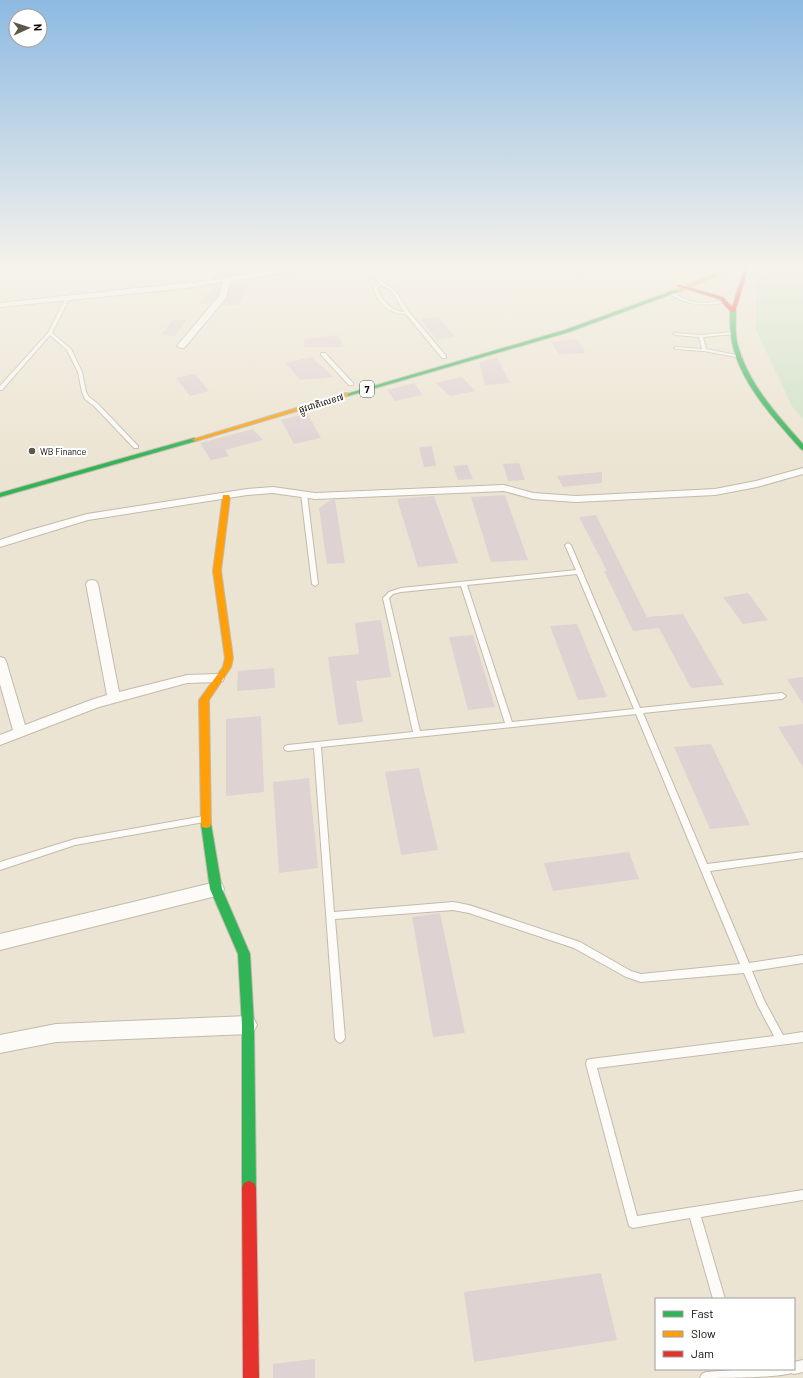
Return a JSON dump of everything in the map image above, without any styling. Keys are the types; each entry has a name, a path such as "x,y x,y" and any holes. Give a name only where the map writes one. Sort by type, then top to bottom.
{"main road":[{"name":"ផ្លូវជាតិលេខ៧","path":"0,486 526,333"},
{"name":"ផ្លូវជាតិលេខ៧","path":"0,495 559,333"},
{"path":"733,333 740,357 754,385 779,422 803,448"},
{"path":"419,364 428,371"},
{"path":"207,426 218,433"},
{"path":"226,497 217,571 229,658 227,667 204,700 205,819 216,890 244,954 248,1025 251,1378"}],"street":[{"path":"181,346 192,333"},
{"path":"0,544 31,533 87,517 226,497 247,492 273,490 315,496 504,488 533,496 576,500 715,492 757,484 803,471"},
{"path":"92,584 114,698"},
{"path":"0,661 3,686 20,732"},
{"path":"0,740 96,702 187,679 218,678"},
{"path":"0,942 216,890"},
{"path":"0,1044 56,1033 248,1025"}],"lane":[{"path":"0,389 50,333"},
{"path":"50,333 69,349 80,372 84,392 87,398 96,405 136,447"},
{"path":"424,333 444,357"},
{"path":"675,334 701,336 730,333"},
{"path":"701,336 704,350"},
{"path":"676,348 704,350 740,357"},
{"path":"323,354 350,384"},
{"path":"304,494 315,584"},
{"path":"568,545 761,1003 781,1040"},
{"path":"417,735 386,598 391,593 401,590 579,572"},
{"path":"464,584 508,725"},
{"path":"288,748 782,696"},
{"path":"317,745 340,1038"},
{"path":"0,866 75,842 205,819"},
{"path":"704,868 803,855"},
{"path":"330,916 453,906 469,909 577,945 629,974 641,978 747,968 803,959"},
{"path":"803,1037 591,1064 633,1222 803,1195"},
{"path":"694,1213 719,1298"},
{"path":"706,1378 740,1372 771,1370"}],"green space":[{"path":"758,333 803,333 803,419 793,408"}],"building":[{"path":"162,333 177,333 175,336 161,335"},
{"path":"432,333 452,333 455,337 437,340"},
{"path":"338,335 344,347 305,347 304,339"},
{"path":"577,339 586,353 559,354 551,342"},
{"path":"311,357 334,377 300,380 286,363"},
{"path":"497,357 510,383 485,385 479,363"},
{"path":"195,374 209,391 190,396 176,378"},
{"path":"462,377 475,391 450,396 436,383"},
{"path":"414,383 423,395 395,401 387,390"},
{"path":"307,413 321,438 294,444 281,420"},
{"path":"253,429 263,440 225,450 229,456 211,460 200,443"},
{"path":"432,446 436,466 424,467 419,447"},
{"path":"519,463 525,480 508,481 503,464"},
{"path":"467,465 473,479 458,480 453,466"},
{"path":"602,472 602,483 563,487 557,476"},
{"path":"505,495 528,560 491,562 471,497"},
{"path":"434,496 458,563 418,567 397,499"},
{"path":"331,500 335,500 345,563 327,564 319,508"},
{"path":"596,515 647,617 683,614 724,685 691,688 659,628 633,631 604,571 607,571 579,517"},
{"path":"748,593 768,620 743,624 723,597"},
{"path":"381,620 391,677 356,681 363,722 338,725 328,657 359,654 355,623"},
{"path":"577,624 607,697 578,700 550,626"},
{"path":"473,635 495,707 468,710 449,637"},
{"path":"274,668 275,688 237,691 238,671"},
{"path":"803,677 803,704 787,679"},
{"path":"261,716 264,792 226,796 226,719"},
{"path":"803,724 803,767 778,727"},
{"path":"711,744 750,825 710,829 674,747"},
{"path":"419,768 438,850 401,855 385,772"},
{"path":"309,778 318,868 279,873 273,782"},
{"path":"629,852 639,879 553,891 544,863"},
{"path":"440,913 465,1033 433,1037 412,917"},
{"path":"601,1273 617,1340 474,1362 464,1292"},
{"path":"315,1359 315,1378 273,1378 273,1364"}],"traffic: fast":[{"path":"346,395 559,333"},
{"path":"733,333 741,362 748,376 764,401 803,448"},
{"path":"0,495 194,440"},
{"path":"206,824 216,889 244,954 248,1025 249,1188"}],"traffic: slow":[{"path":"194,440 346,395"},
{"path":"206,824 204,700 227,667 229,658 217,571 226,497"}],"traffic: jam":[{"path":"249,1188 251,1378"}],"place":[{"name":"WB Finance","path":"32,451"}]}
